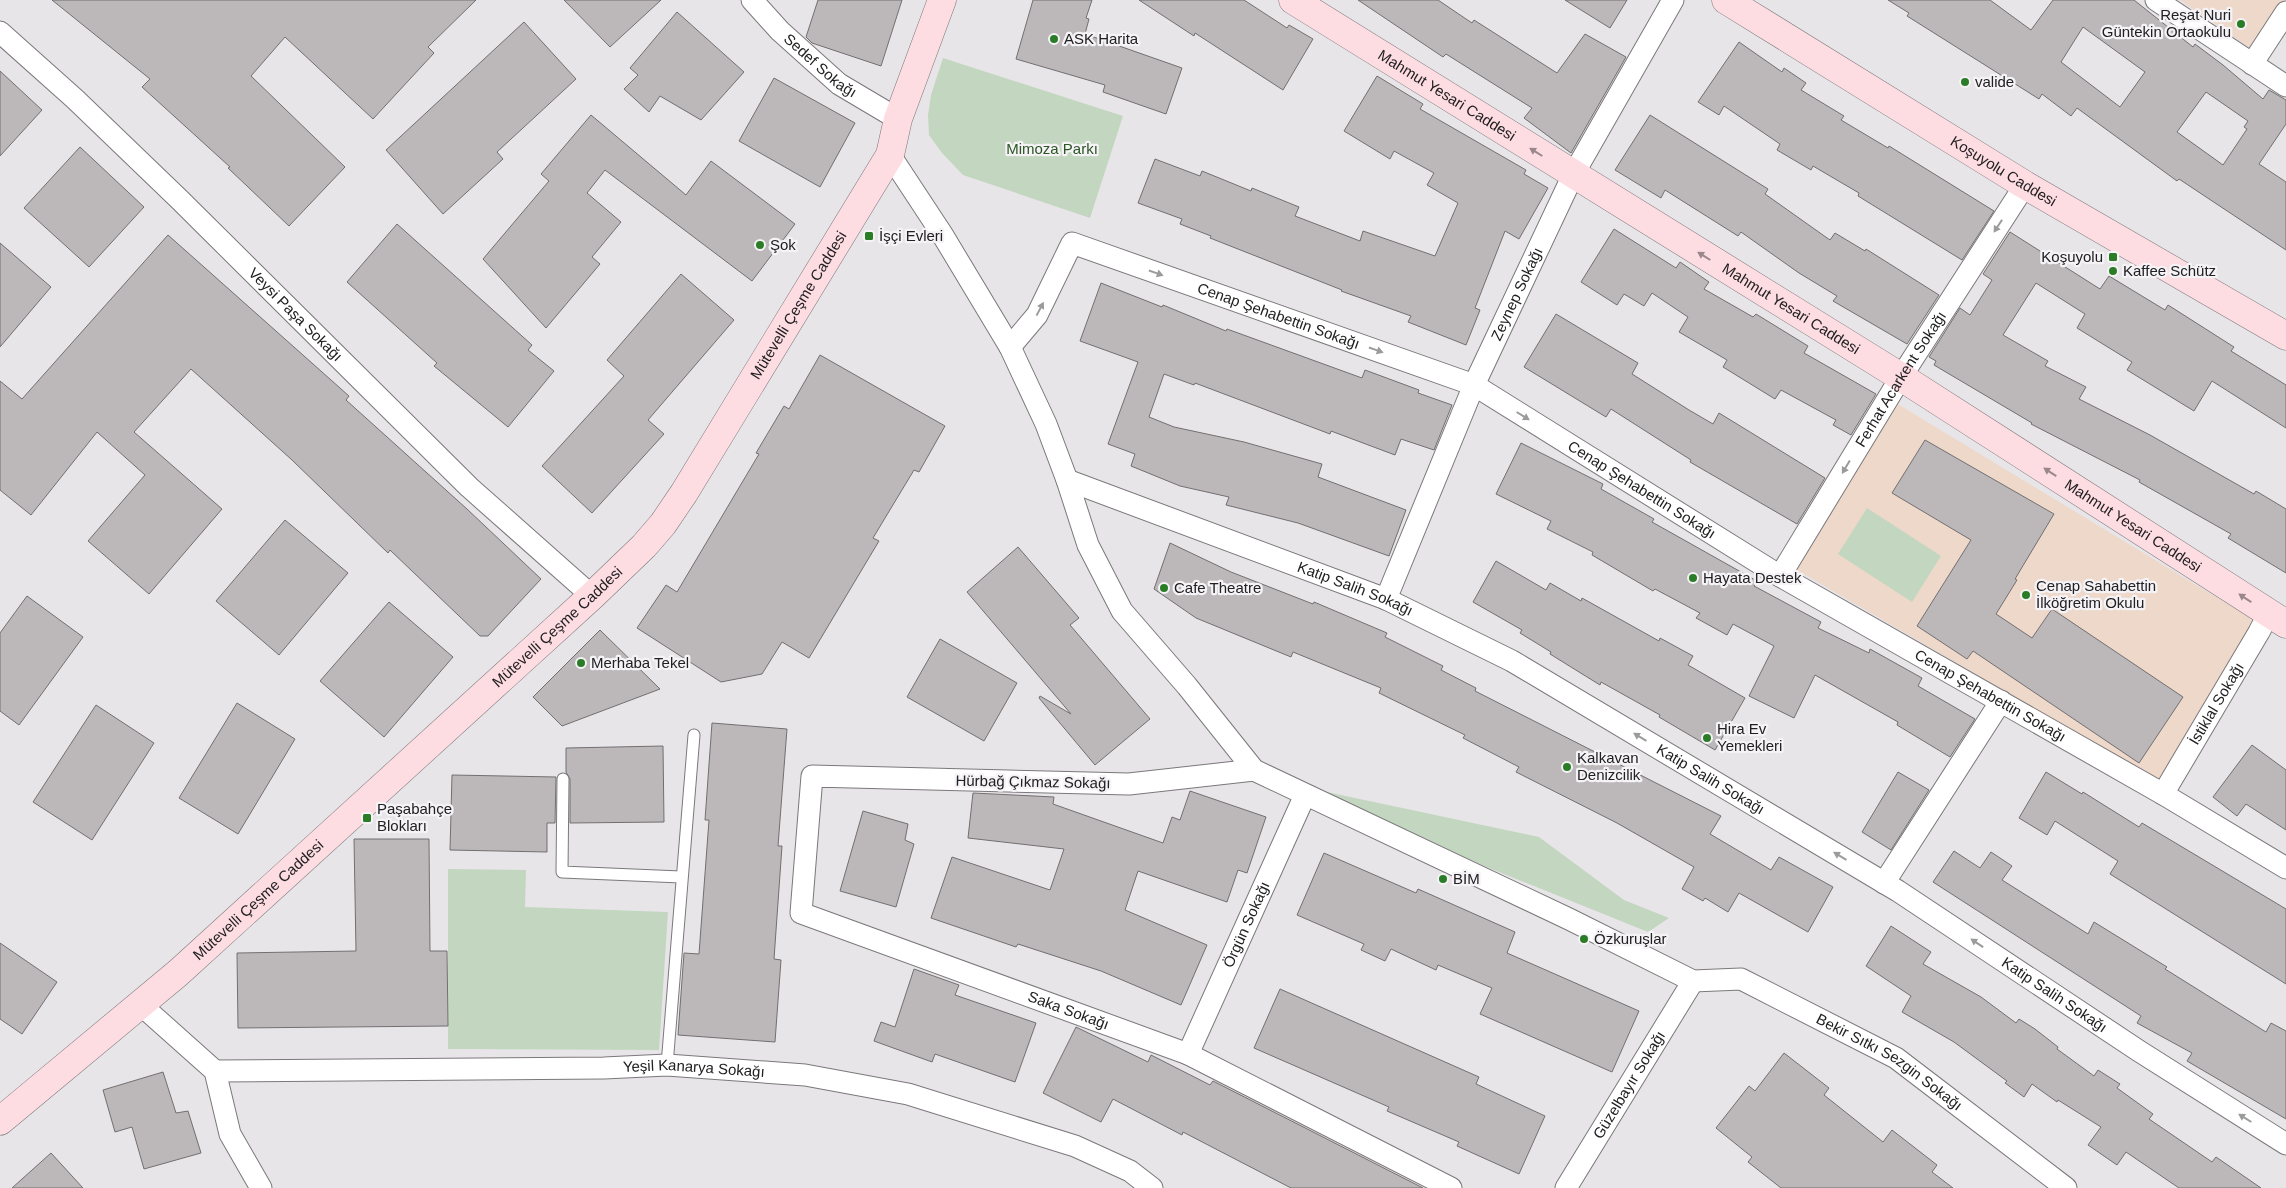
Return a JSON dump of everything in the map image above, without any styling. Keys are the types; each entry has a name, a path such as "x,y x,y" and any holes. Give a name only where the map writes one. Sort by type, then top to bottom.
{"street":[{"name":"Sedef Sokağı","path":"752,0 780,31 839,84 898,118"},
{"name":"Mütevelli Çeşme Caddesi","path":"0,1121 141,1004 592,596 644,546 663,524 684,493 890,155 898,118 942,0"},
{"name":"Mahmut Yesari Caddesi","path":"1293,0 1901,377 2277,619"},
{"name":"Zeynep Sokağı","path":"1386,599 1474,385 1573,175 1673,0"},
{"name":"Koşuyolu Caddesi","path":"1726,0 2025,185 2286,336"},
{"path":"2156,0 2286,86"},
{"path":"2252,64 2286,12"},
{"name":"Veysi Paşa Sokağı","path":"0,32 75,99 180,200 469,486 592,596"},
{"path":"890,155 942,234 1010,347 1046,424 1088,545 1122,611 1187,686 1254,770 1305,796 1409,842 1693,981"},
{"name":"Ferhat Acarkent Sokağı","path":"1780,576 1901,377 2025,185"},
{"name":"Cenap Şehabettin Sokağı","path":"1010,347 1037,315 1072,244 1474,385 1780,576 2163,794 2286,868"},
{"name":"Katip Salih Sokağı","path":"1067,480 1386,599 1512,661 1884,883 2286,1144"},
{"name":"İstiklal Sokağı","path":"2163,794 2260,632 2277,619"},
{"path":"1884,883 2001,701"},
{"name":"Hürbağ Çıkmaz Sokağı","path":"812,776 1129,784 1254,770"},
{"name":"Saka Sokağı","path":"812,776 801,914 1188,1054 1451,1188"},
{"name":"Örgün Sokağı","path":"1188,1054 1305,796"},
{"name":"Bekir Sıtkı Sezgin Sokağı","path":"1693,981 1741,979 1896,1058 2066,1188"},
{"name":"Güzelbayır Sokağı","path":"1566,1188 1693,981"},
{"path":"141,1004 215,1071 230,1134 261,1188"},
{"name":"Yeşil Kanarya Sokağı","path":"215,1071 604,1068 667,1065 805,1075 908,1094 1075,1146 1130,1171 1152,1188"}],"lane":[{"path":"667,1065 694,735"},
{"path":"563,779 562,872 681,877"}],"shaded area":[{"name":"Reşat Nuri Güntekin Ortaokulu","path":"2180,0 2284,0 2250,48"},
{"name":"Cenap Sahabettin İlköğretim Okulu","path":"1896,403 2254,620 2159,781 1797,570"}],"green space":[{"name":"Mimoza Parkı","path":"943,58 1123,116 1090,218 963,175 942,153 929,135 928,115 931,95"},
{"path":"1867,508 1941,556 1912,602 1838,554"},
{"path":"1308,788 1539,837 1624,900 1669,918 1648,932 1484,866"},
{"path":"448,869 526,870 525,907 668,912 659,1050 448,1049"}],"building":[{"path":"52,0 476,0 428,47 434,53 373,119 285,37 251,76 345,167 289,226 228,168 230,167 142,87 150,79"},
{"path":"564,0 661,0 610,47"},
{"path":"818,0 902,0 881,66 812,43 806,37"},
{"path":"1033,0 1092,0 1086,18 1089,19 1085,34 1182,68 1166,114 1103,92 1105,85 1016,59"},
{"path":"1139,0 1244,0 1287,28 1289,25 1313,39 1283,90 1195,33 1194,36"},
{"path":"1358,0 1438,0 1472,23 1474,20 1557,73 1585,34 1626,57 1571,153 1524,118 1532,108 1446,54 1443,57"},
{"path":"1565,0 1627,0 1610,28"},
{"path":"1888,0 1990,0 2031,30 2053,0 2134,0 2193,47 2195,44 2223,65 2263,99 2269,90 2286,100 2286,124 2259,164 2286,182 2286,250 2179,179 2177,181 2077,108 2071,116 2042,94 2039,99 1907,16 1909,13","holes":["2083,27 2145,72 2120,107 2061,62","2206,92 2248,121 2244,127 2247,129 2223,165 2177,132"]},
{"path":"677,12 744,72 701,120 660,96 649,112 624,89 638,75 630,68"},
{"path":"524,22 576,79 497,152 503,159 443,214 386,150"},
{"path":"1739,42 1782,72 1784,68 1806,83 1801,90 1844,116 1841,120 1888,148 1889,146 1994,211 1962,260 1858,196 1859,193 1813,166 1811,170 1777,150 1780,144 1724,106 1719,115 1698,102"},
{"path":"0,71 42,110 0,156"},
{"path":"1377,76 1423,104 1420,109 1526,170 1524,174 1548,188 1519,239 1505,231 1475,308 1480,310 1466,345 1408,322 1411,316 1341,291 1210,238 1211,236 1180,224 1182,219 1138,203 1155,159 1200,176 1202,171 1251,191 1252,188 1299,207 1295,216 1360,241 1363,231 1435,256 1458,203 1427,185 1434,173 1394,151 1390,159 1344,131"},
{"path":"774,78 855,123 820,187 739,141"},
{"path":"591,115 686,195 711,161 795,224 752,281 605,170 587,193 621,222 592,257 600,264 546,328 483,259 549,181 541,174"},
{"path":"1650,115 1768,189 1765,194 1830,240 1835,233 1865,251 1866,249 1939,295 1907,344 1833,301 1837,296 1799,273 1741,232 1738,236 1665,190 1661,198 1615,170"},
{"path":"80,147 144,207 89,267 24,208"},
{"path":"397,224 532,345 528,350 554,371 508,427 434,366 437,363 347,282"},
{"path":"1614,229 1676,268 1680,262 1709,282 1704,289 1753,317 1756,314 1808,346 1804,353 1876,394 1851,435 1833,425 1836,420 1781,390 1775,399 1723,367 1727,360 1679,332 1688,317 1652,293 1644,306 1624,294 1617,305 1581,282"},
{"path":"2010,232 2100,289 2109,276 2165,310 2168,305 2234,347 2231,351 2286,385 2286,428 2212,381 2194,411 2127,370 2132,362 2077,328 2085,314 2036,283 2003,335 2048,361 2045,366 2086,387 2079,399 2150,435 2254,494 2256,491 2286,509 2286,573 2228,538 2231,534 2139,482 2140,480 2031,424 1934,365 1936,361 1929,357 1960,308 1970,315 1992,280 1983,274"},
{"path":"168,235 349,396 346,400 467,509 541,579 488,636 480,636 390,550 388,553 292,460 191,369 134,432 222,509 149,594 88,541 145,475 97,432 31,515 0,490 0,381 22,399"},
{"path":"0,243 51,287 0,347"},
{"path":"681,274 734,320 648,420 664,434 592,513 542,466 624,376 607,360"},
{"path":"1101,283 1162,307 1163,305 1226,331 1227,329 1362,378 1365,370 1419,390 1418,393 1452,405 1434,450 1401,439 1395,455 1331,431 1330,434 1195,383 1194,385 1164,374 1149,417 1174,427 1244,442 1322,464 1318,477 1406,510 1389,556 1298,523 1226,505 1229,497 1180,486 1131,466 1135,454 1108,444 1138,362 1080,341"},
{"path":"1556,314 1638,363 1632,374 1689,410 1713,424 1719,413 1825,478 1797,524 1690,462 1691,460 1611,409 1606,417 1524,367"},
{"path":"820,355 945,426 919,472 914,470 873,538 879,541 809,658 782,642 762,674 721,682 637,628 666,585 677,592 759,454 756,453 784,406 789,409"},
{"path":"1925,440 2054,514 1996,614 2032,638 2052,609 2183,697 2139,763 1973,651 1967,659 1917,626 1971,540 1892,493"},
{"path":"1521,443 1603,484 1601,489 1654,519 1652,522 1757,581 1754,586 1821,622 1818,628 1869,653 1870,649 1922,678 1918,686 1975,719 1950,757 1897,725 1898,722 1815,675 1794,718 1749,696 1774,646 1733,624 1727,635 1696,618 1700,613 1655,589 1653,591 1592,555 1593,552 1547,529 1551,521 1496,494"},
{"path":"285,520 348,573 279,655 216,601"},
{"path":"1170,543 1231,572 1313,604 1314,602 1387,633 1385,637 1443,666 1441,670 1476,688 1475,691 1721,816 1710,834 1771,870 1779,857 1833,887 1808,932 1739,893 1728,912 1705,898 1703,901 1682,889 1694,867 1617,823 1516,772 1519,767 1463,738 1465,735 1379,693 1381,688 1293,652 1291,657 1196,618 1154,589"},
{"path":"1018,547 1079,618 1070,625 1150,719 1095,765 1039,698 1040,696 1071,714 967,592"},
{"path":"1496,561 1546,590 1550,583 1581,601 1582,598 1659,641 1660,638 1693,656 1688,665 1745,698 1715,750 1659,717 1660,715 1601,682 1600,685 1520,633 1522,630 1473,602"},
{"path":"27,596 83,637 19,725 0,711 0,633"},
{"path":"389,602 453,657 384,737 320,681"},
{"path":"600,630 660,689 562,726 533,697"},
{"path":"940,639 1017,683 984,741 907,697"},
{"path":"237,703 295,739 238,834 179,798"},
{"path":"96,705 154,743 92,840 33,802"},
{"path":"712,723 787,729 778,846 782,846 774,959 781,960 775,1042 678,1035 684,953 699,954 709,820 705,820"},
{"path":"2252,745 2286,770 2286,830 2246,804 2237,816 2213,797"},
{"path":"663,746 664,822 570,823 570,779 566,772 566,748"},
{"path":"1898,772 1929,790 1891,850 1862,832"},
{"path":"2046,772 2082,794 2083,792 2139,827 2142,823 2286,909 2286,984 2110,874 2118,861 2055,821 2047,835 2019,818"},
{"path":"452,775 556,777 555,823 547,823 547,852 450,850"},
{"path":"1190,791 1266,817 1247,873 1238,870 1227,902 1138,871 1125,910 1207,945 1181,1005 1101,971 1018,944 1016,947 931,918 952,857 1050,890 1064,849 968,838 973,793 1054,797 1053,804 1163,843 1172,817 1180,820"},
{"path":"863,811 908,824 905,840 914,844 896,907 840,891"},
{"path":"354,839 429,839 430,951 447,951 448,1026 238,1028 237,953 356,951"},
{"path":"1954,851 1980,868 1991,852 2012,866 2002,880 2088,934 2094,922 2266,1032 2271,1023 2286,1031 2286,1119 2187,1061 2192,1053 2137,1023 2141,1016 1933,882"},
{"path":"1324,853 1416,893 1418,889 1515,932 1507,953 1639,1011 1612,1072 1480,1014 1492,988 1438,965 1436,970 1391,949 1385,961 1361,950 1364,944 1297,915"},
{"path":"1891,926 1931,952 1923,964 1981,997 2016,1023 2019,1019 2035,1029 2058,1047 2057,1049 2094,1076 2098,1070 2120,1084 2117,1088 2153,1114 2149,1119 2212,1162 2216,1157 2261,1188 2179,1188 2126,1152 2117,1165 2088,1145 2101,1127 2058,1100 2057,1102 2032,1084 2024,1097 2005,1083 2007,1081 1954,1042 1902,1012 1911,996 1866,966"},
{"path":"0,943 57,982 22,1034 0,1019"},
{"path":"914,969 959,985 955,995 1036,1023 1015,1082 935,1054 932,1062 874,1041 881,1022 895,1027"},
{"path":"1280,989 1479,1077 1476,1084 1545,1116 1519,1174 1457,1146 1459,1142 1387,1111 1389,1107 1254,1048"},
{"path":"1076,1027 1148,1062 1151,1055 1210,1085 1213,1081 1423,1188 1291,1188 1183,1132 1182,1135 1113,1099 1101,1122 1043,1093"},
{"path":"1784,1053 1829,1088 1824,1095 1883,1142 1892,1130 1937,1165 1932,1172 1953,1188 1781,1188 1748,1162 1752,1157 1716,1128 1749,1086 1755,1091"},
{"path":"163,1072 176,1113 188,1111 201,1153 144,1169 132,1127 115,1132 103,1090"},
{"path":"51,1153 83,1188 12,1188"}],"place":[{"name":"Reşat Nuri Güntekin Ortaokulu","path":"2241,24"},
{"name":"ASK Harita","path":"1054,39"},
{"name":"valide","path":"1965,82"},
{"name":"İşçi Evleri","path":"869,236"},
{"name":"Şok","path":"760,245"},
{"name":"Koşuyolu","path":"2113,257"},
{"name":"Kaffee Schütz","path":"2113,271"},
{"name":"Hayata Destek","path":"1693,578"},
{"name":"Cafe Theatre","path":"1164,588"},
{"name":"Cenap Sahabettin İlköğretim Okulu","path":"2026,595"},
{"name":"Merhaba Tekel","path":"581,663"},
{"name":"Hira Ev Yemekleri","path":"1707,738"},
{"name":"Kalkavan Denizcilik","path":"1567,767"},
{"name":"Paşabahçe Blokları","path":"367,818"},
{"name":"BİM","path":"1443,879"},
{"name":"Özkuruşlar","path":"1584,939"}]}
